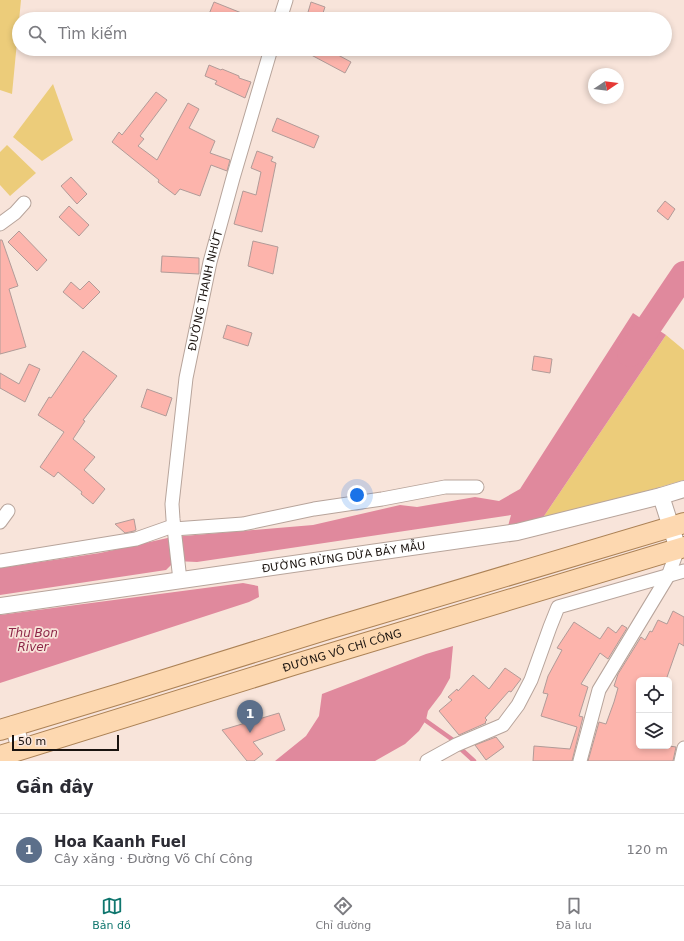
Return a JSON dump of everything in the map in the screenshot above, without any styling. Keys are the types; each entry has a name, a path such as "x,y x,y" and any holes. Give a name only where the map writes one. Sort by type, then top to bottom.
{"main road":[{"path":"21,749 7,728 328,628 677,525"},
{"name":"ĐƯỜNG VÕ CHÍ CÔNG","path":"0,756 293,665 681,548"}],"street":[{"path":"282,12 286,0"},
{"name":"ĐƯỜNG THANH NHỨT","path":"179,576 172,512 186,378 210,262 269,56"},
{"path":"0,224 15,213 24,203"},
{"path":"0,561 136,539 174,530 243,524 314,509 382,499 445,487 477,487"},
{"name":"ĐƯỜNG RỪNG DỪA BẢY MẪU","path":"0,606 179,576 517,532 684,489"},
{"path":"580,761 599,690 668,576 681,548 677,525 661,496"},
{"path":"0,522 8,510"},
{"path":"427,761 456,745 503,725 518,705 531,680 558,608 684,571"},
{"path":"681,761 684,748"}],"shaded area":[{"path":"0,0 21,0 20,12 12,12 12,56 16,56 12,94 0,90"},
{"path":"53,84 73,140 42,161 13,137"},
{"path":"7,145 36,173 10,196 0,185 0,152"},
{"path":"666,335 684,350 684,480 540,522"}],"water":[{"path":"633,313 666,335 540,522 507,530 511,515 197,562 175,561 166,570 0,595 0,568 100,553 172,537 313,525 400,505 417,507 475,497 499,501 520,489"},
{"name":"Thu Bon River","path":"243,583 258,586 259,597 249,602 0,683 0,615"},
{"path":"453,646 450,678 441,694 428,711 426,720 419,731 405,744 375,761 275,761 306,736 319,716 322,694 426,654"}],"building":[{"path":"214,2 239,12 210,12"},
{"path":"311,2 325,7 323,12 308,12"},
{"path":"313,56 340,56 351,62 345,73"},
{"path":"209,65 251,82 245,98 215,84 217,81 205,76"},
{"path":"156,92 167,100 140,136 144,139 138,146 157,160 188,103 199,109 189,128 215,141 210,153 230,160 227,171 211,165 200,196 180,189 175,195 112,142 119,132 122,135"},
{"path":"277,118 319,136 314,148 272,131"},
{"path":"257,151 273,157 271,161 276,163 262,232 234,224 243,191 256,195 261,172 251,168"},
{"path":"71,177 87,194 77,204 61,186"},
{"path":"665,201 675,209 668,220 657,211"},
{"path":"69,206 89,225 79,236 59,217"},
{"path":"19,231 47,260 37,271 8,242"},
{"path":"0,240 2,240 18,286 9,289 26,347 0,354"},
{"path":"253,241 278,247 273,274 248,266"},
{"path":"162,256 199,258 199,274 161,272"},
{"path":"89,281 100,292 83,309 63,292 71,282 80,290"},
{"path":"227,325 252,333 248,346 223,338"},
{"path":"83,351 117,376 83,420 85,421 73,439 95,457 84,470 105,489 93,504 81,494 82,492 58,472 54,477 40,467 64,432 38,415 49,397 51,398"},
{"path":"534,356 552,359 550,373 532,370"},
{"path":"29,364 40,369 25,402 0,388 0,373 19,384"},
{"path":"147,389 172,398 166,416 141,407"},
{"path":"134,519 136,530 134,531 125,533 115,524"},
{"path":"673,611 684,617 684,646 679,643 667,677 636,677 636,749 672,749 672,746 676,747 673,761 588,761 599,722 606,724 614,702 618,688 614,686 618,674 641,637 645,640 650,631 652,632 658,620 667,624"},
{"path":"574,622 600,639 608,627 616,633 622,625 627,628 608,659 600,653 581,684 588,687 579,716 583,717 572,761 533,761 534,746 570,749 577,727 541,716 548,694 543,693 548,676 562,650 557,648"},
{"path":"505,668 521,679 511,692 509,691 485,718 487,720 485,722 486,723 459,735 439,711 452,700 448,697 457,689 458,691 473,675 489,689"},
{"path":"279,713 285,730 253,742 263,754 254,761 247,761 222,730"},
{"path":"496,737 504,747 486,760 475,745"}],"waterway":[{"path":"630,354 684,274"},
{"path":"422,718 453,740"},
{"path":"462,750 474,761"}],"place":[{"name":"Hoa Kaanh Fuel","path":"250,733"}]}
